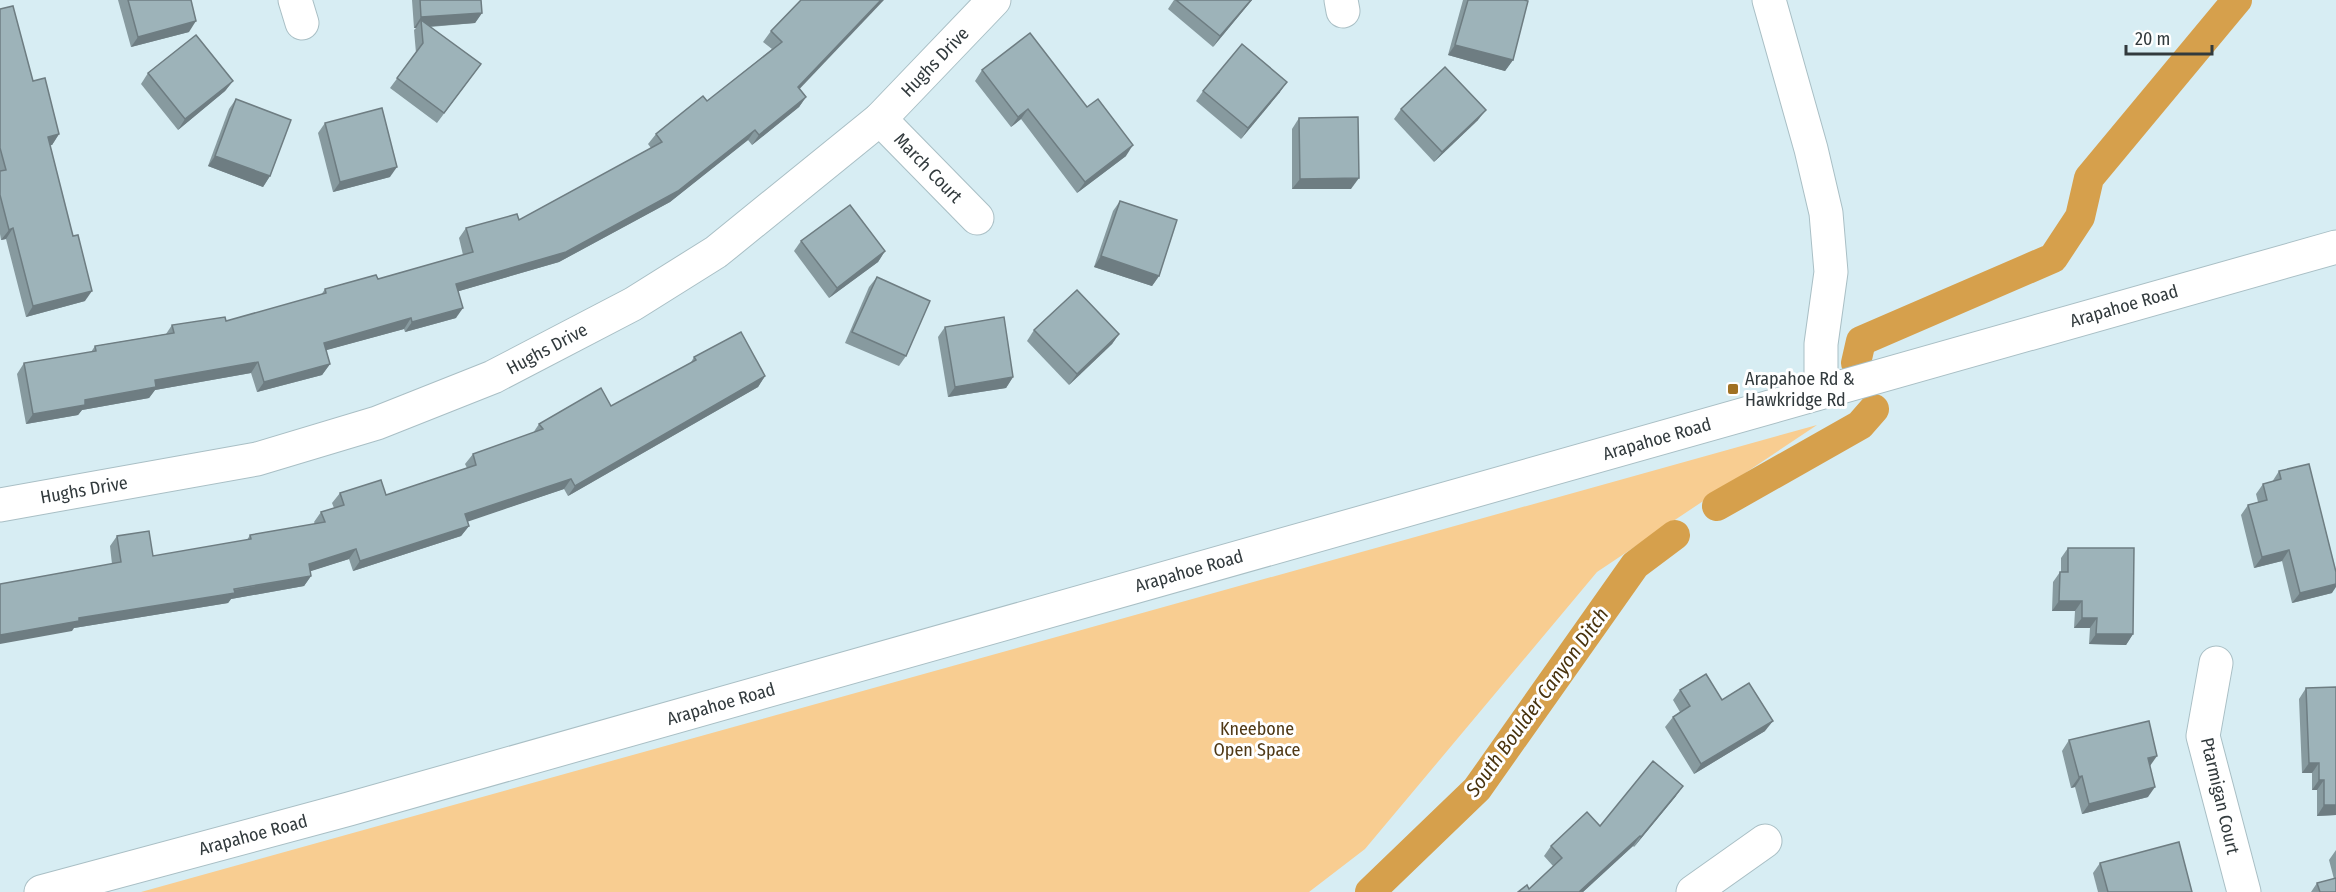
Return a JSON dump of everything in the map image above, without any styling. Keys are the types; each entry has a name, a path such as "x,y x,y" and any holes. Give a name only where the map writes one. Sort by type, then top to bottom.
{"main road":[{"name":"Hughs Drive","path":"0,505 257,459 377,423 493,377 633,304 716,252 880,119 994,0"},
{"path":"1769,0 1811,149 1826,213 1831,272 1821,344 1821,392"},
{"name":"March Court","path":"880,119 977,218"},
{"name":"Arapahoe Road","path":"41,892 350,809 2336,247"},
{"name":"Ptarmigan Court","path":"2216,663 2203,736 2244,892"},
{"path":"1693,892 1765,841"}],"green space":[{"name":"Kneebone Open Space","path":"1817,425 1597,572 1365,849 1309,892 141,892"}],"building":[{"path":"128,0 191,0 196,21 138,37"},
{"path":"420,0 481,0 482,13 421,17"},
{"path":"801,0 881,0 798,87 806,97 759,135 755,130 678,191 566,252 456,284 463,308 412,322 411,318 324,343 330,364 264,382 258,362 155,380 156,387 85,400 85,405 33,414 24,363 96,351 95,346 174,333 172,325 225,317 226,321 326,293 325,289 376,275 378,279 473,252 466,228 517,214 519,220 662,142 656,134 703,96 707,101 782,42 771,31"},
{"path":"1176,0 1251,0 1220,36"},
{"path":"1468,0 1528,1 1513,60 1455,45"},
{"path":"13,6 33,81 45,78 59,134 48,137 73,236 78,235 92,291 33,306 13,228 9,230 0,195 0,171 6,170 0,148 0,9"},
{"path":"421,20 481,64 444,113 397,78 423,43"},
{"path":"1030,33 1087,107 1098,99 1133,145 1085,182 1028,109 1018,117 982,70"},
{"path":"196,35 233,81 185,119 148,73"},
{"path":"1242,44 1287,82 1248,128 1203,91"},
{"path":"1445,67 1486,110 1442,152 1401,109"},
{"path":"236,99 291,120 270,176 215,156"},
{"path":"382,108 397,167 340,182 325,123"},
{"path":"1358,117 1359,178 1300,179 1299,118"},
{"path":"1120,201 1177,220 1159,276 1101,256"},
{"path":"850,205 885,251 837,288 801,241"},
{"path":"877,277 930,301 906,356 852,332"},
{"path":"1077,290 1119,334 1077,374 1034,330"},
{"path":"1004,317 1013,377 955,387 945,327"},
{"path":"741,332 765,376 575,486 571,479 465,514 469,526 360,561 356,549 309,564 311,576 234,589 235,593 79,618 79,621 0,635 0,584 121,562 117,536 149,531 153,556 251,539 250,535 325,522 321,512 344,505 340,493 381,480 386,495 476,465 473,454 543,429 539,424 601,388 611,406 696,360 694,357"},
{"path":"2309,464 2336,572 2336,584 2300,593 2289,550 2262,557 2248,505 2267,500 2263,484 2281,479 2279,471"},
{"path":"2068,548 2134,548 2133,634 2096,634 2097,618 2082,618 2082,601 2059,601 2060,572 2068,572"},
{"path":"1706,674 1722,700 1749,683 1773,721 1701,764 1673,717 1690,706 1680,690"},
{"path":"2336,687 2336,805 2324,805 2324,780 2319,780 2319,763 2309,763 2306,688"},
{"path":"2149,721 2157,756 2148,758 2155,787 2089,804 2069,740"},
{"path":"1653,761 1683,786 1641,837 1579,892 1518,892 1527,885 1529,889 1562,858 1551,846 1587,812 1600,826"},
{"path":"2179,842 2192,892 2108,892 2100,863"},
{"path":"2336,878 2336,892 2320,892 2317,883"}],"waterway":[{"name":"South Boulder Canyon Ditch","path":"1856,363 1861,341 2053,258 2080,217 2089,178 2237,0"},
{"name":"South Boulder Canyon Ditch","path":"1717,506 1860,425 1874,409"},
{"name":"South Boulder Canyon Ditch","path":"1370,892 1477,789 1635,565 1675,535"}],"place":[{"name":"Arapahoe Rd & Hawkridge Rd","path":"1733,389"}]}
